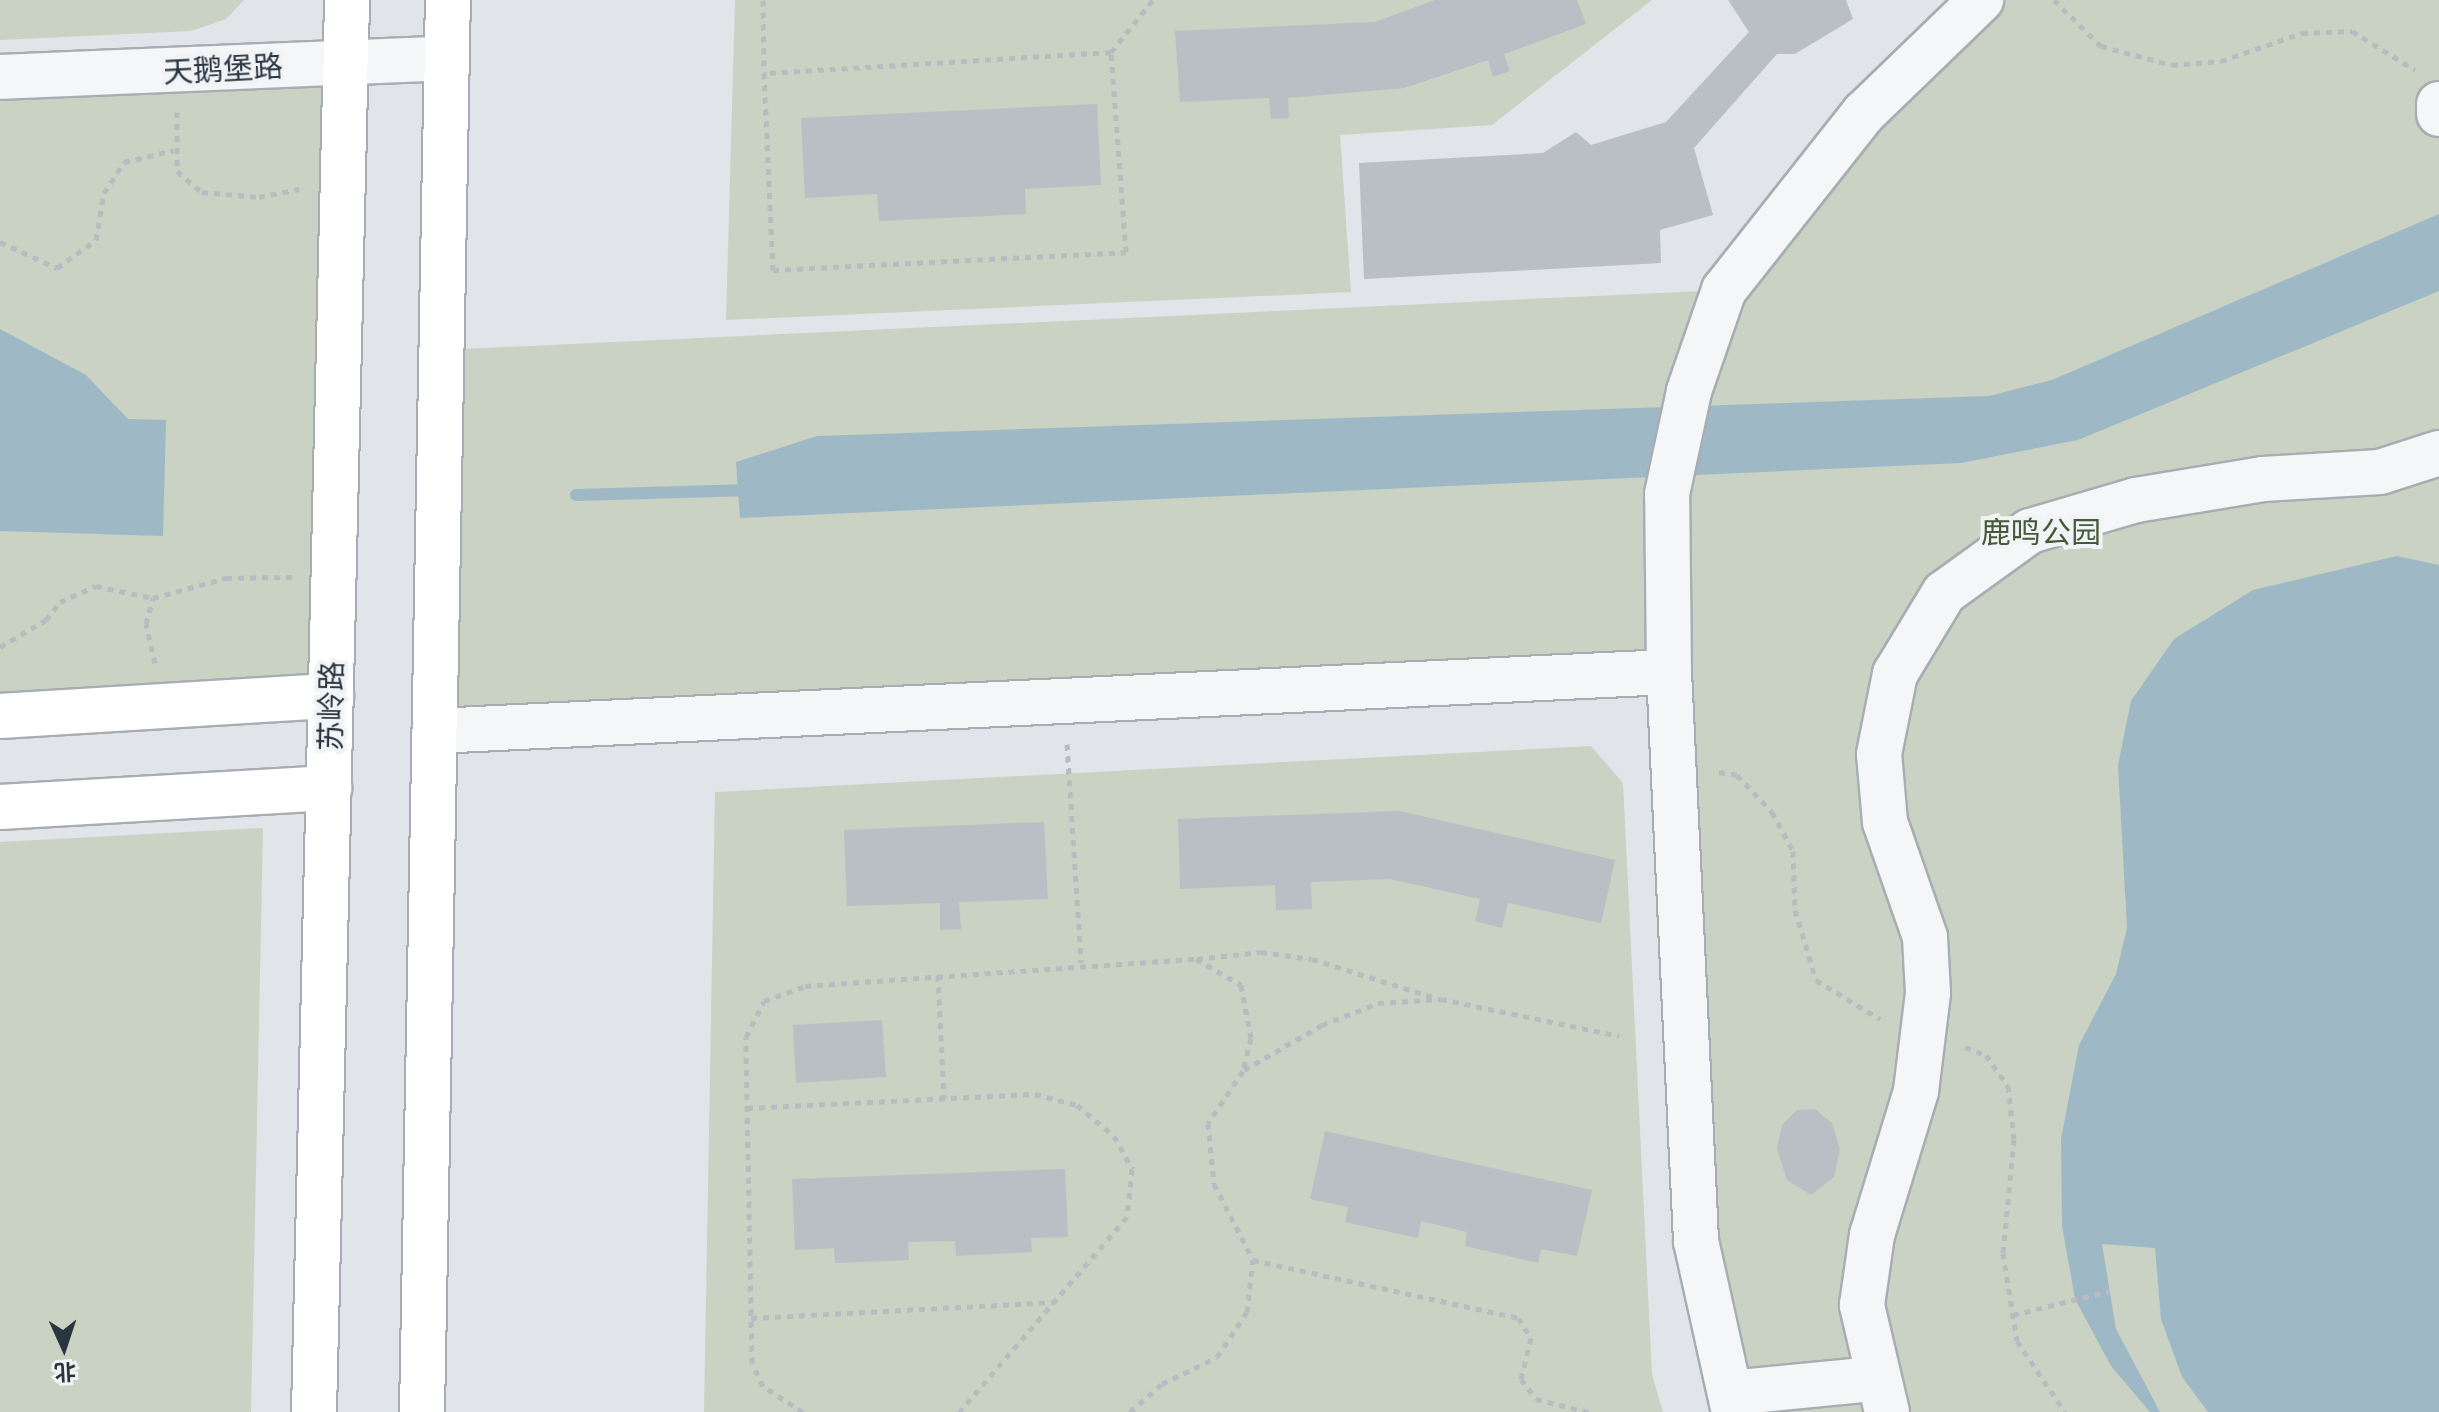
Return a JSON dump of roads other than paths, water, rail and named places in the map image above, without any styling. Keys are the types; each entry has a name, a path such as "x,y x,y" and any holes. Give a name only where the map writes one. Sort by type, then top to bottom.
{"main road":[{"name":"苏岭路","path":"314,1412 347,0"},
{"path":"422,1412 448,0"},
{"path":"0,716 331,696"},
{"path":"0,807 329,788"}],"street":[{"path":"1981,0 1864,113 1724,290 1689,391 1667,494 1669,672 1696,1241 1732,1402 1880,1395 1862,1305 1872,1235 1916,1091 1928,993 1925,937 1885,822 1879,754 1895,674 1936,607 2030,531 2136,500 2263,479 2380,472 2439,453"},
{"name":"天鹅堡路","path":"0,77 447,58"},
{"path":"2439,104 2439,113"},
{"path":"435,731 1669,672"}],"water":[{"path":"2439,214 2439,291 2078,440 1961,463 740,518 736,462 817,436 1989,396 2052,380"},
{"path":"0,329 86,375 128,419 166,420 163,536 0,531"},
{"path":"2397,556 2439,565 2439,1412 2208,1412 2182,1377 2161,1319 2155,1248 2102,1244 2116,1329 2160,1412 2150,1412 2111,1366 2075,1299 2062,1226 2061,1139 2079,1045 2116,974 2127,928 2118,765 2131,701 2174,639 2253,590"}],"waterway":[{"path":"576,495 752,490"}],"park label":[{"name":"鹿鸣公园","path":"2041,531"}]}
